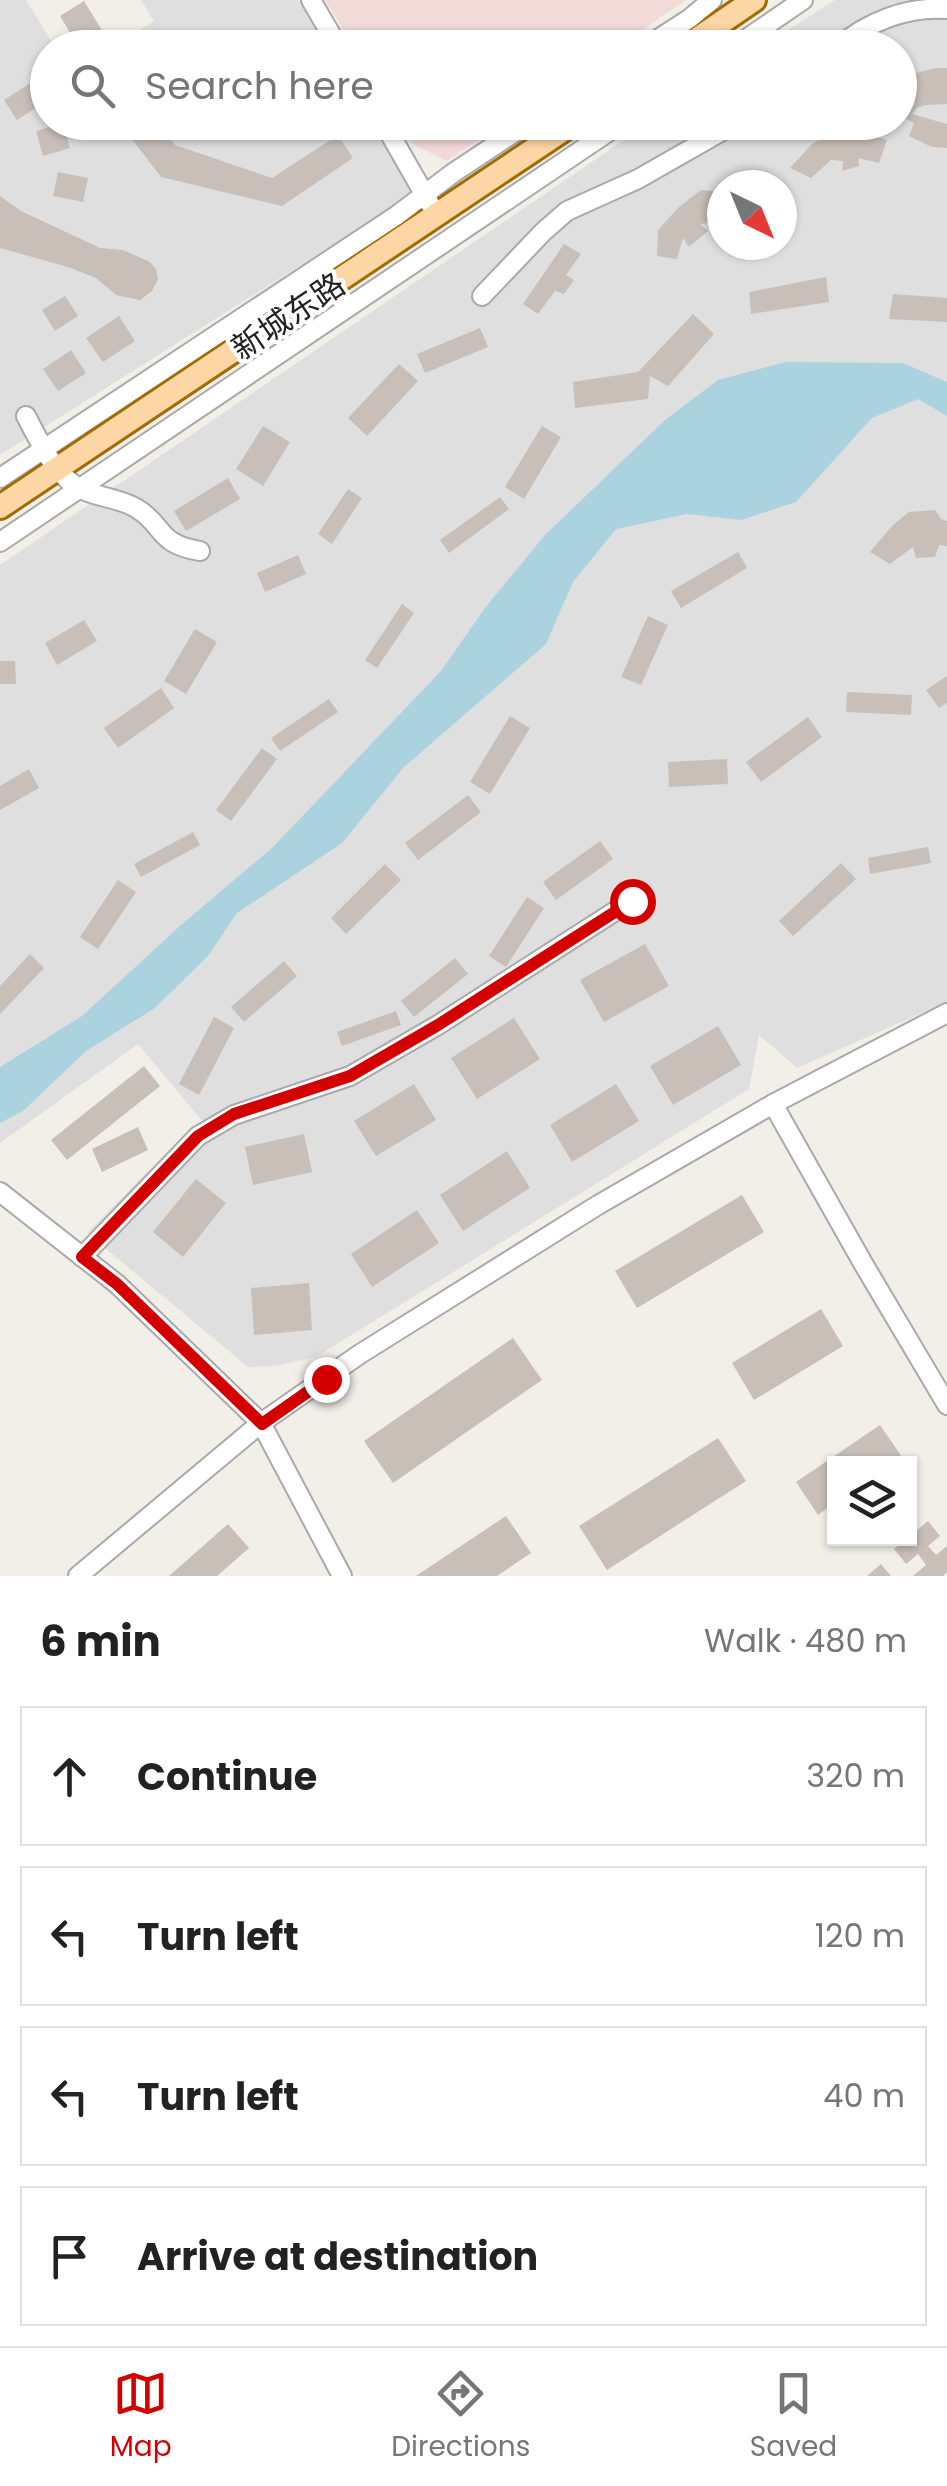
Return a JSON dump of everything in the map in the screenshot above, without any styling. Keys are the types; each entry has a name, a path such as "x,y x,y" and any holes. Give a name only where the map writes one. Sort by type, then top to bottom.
{"main road":[{"path":"710,30 754,0"},
{"name":"新城东路","path":"0,506 51,459 437,216 548,140"}],"street":[{"path":"311,0 328,30"},
{"path":"670,30 712,0"},
{"path":"760,30 803,0"},
{"path":"862,30 889,15 947,9"},
{"path":"392,140 437,216"},
{"path":"0,478 51,459 504,140"},
{"path":"0,542 597,140"},
{"path":"482,296 567,210 638,179 706,140"},
{"path":"26,416 51,459 79,489 118,499 141,511 180,548 200,551"},
{"path":"82,1257 198,1136 234,1114 350,1076 438,1025 632,901"},
{"path":"78,1576 262,1424 360,1354 550,1234 773,1104 947,1013"},
{"path":"773,1104 947,1405"},
{"path":"0,1192 117,1284 262,1424 342,1576"}],"shaded area":[{"path":"0,0 26,0 45,30 30,30 30,140 386,140 418,191 0,455"},
{"path":"141,0 298,0 317,30 140,30 154,21"},
{"path":"325,0 686,0 642,30 344,30"},
{"path":"835,0 947,0 947,1002 797,1068 759,1035 749,1089 316,1357 275,1366 248,1367 87,1233 184,1135 203,1122 138,1044 0,1143 0,565 624,140 917,140 917,30 788,30"},
{"path":"411,140 478,140 447,161"}],"water":[{"path":"786,362 903,363 947,382 947,416 918,399 872,418 796,502 741,520 687,514 616,529 573,582 546,644 404,767 342,843 237,913 208,956 155,1008 86,1051 23,1111 0,1123 0,1067 82,1016 272,848 441,671 485,608 545,535 665,420 718,380"}],"building":[{"path":"84,1 102,30 69,30 60,16"},
{"path":"947,68 947,104 917,108 917,73"},
{"path":"30,83 30,112 17,120 4,100"},
{"path":"917,115 947,124 947,148 917,140"},
{"path":"39,140 68,140 70,148 43,156"},
{"path":"133,140 172,140 175,145 272,178 330,140 341,140 353,158 282,206 161,177"},
{"path":"818,140 887,140 879,163 858,158 859,166 842,171 843,161 831,160 811,178 790,168"},
{"path":"58,172 88,178 83,202 53,196"},
{"path":"701,190 707,191 707,223 700,224 707,232 689,247 683,238 677,259 657,256 658,230"},
{"path":"0,196 21,211 100,248 123,250 150,262 158,279 152,291 140,300 116,295 96,278 0,248"},
{"path":"564,244 581,254 566,275 574,280 564,294 555,291 538,314 523,304"},
{"path":"826,277 829,302 751,314 749,292"},
{"path":"893,294 947,298 947,322 889,319"},
{"path":"65,296 78,316 55,331 42,310"},
{"path":"693,314 714,334 668,386 650,376 648,399 575,408 573,382 638,372"},
{"path":"119,316 135,341 103,362 86,338"},
{"path":"480,328 488,347 425,373 417,354"},
{"path":"71,350 86,373 58,391 43,369"},
{"path":"399,364 418,381 367,436 348,418"},
{"path":"263,426 290,442 263,486 236,469"},
{"path":"542,426 561,437 524,499 505,487"},
{"path":"228,478 240,499 186,531 174,511"},
{"path":"348,489 362,498 332,544 318,534"},
{"path":"500,497 509,509 449,553 440,540"},
{"path":"935,510 947,521 947,546 939,545 935,557 916,558 913,547 890,564 870,552 909,512"},
{"path":"738,552 747,568 681,608 671,591"},
{"path":"298,555 306,574 265,592 257,573"},
{"path":"402,604 414,613 377,668 365,660"},
{"path":"648,616 668,625 641,685 621,677"},
{"path":"84,620 97,641 57,665 45,643"},
{"path":"195,629 217,642 186,694 164,681"},
{"path":"0,661 15,661 16,684 0,684"},
{"path":"947,676 947,703 939,708 926,690"},
{"path":"161,688 174,708 118,748 104,728"},
{"path":"847,692 912,695 911,715 846,712"},
{"path":"329,699 338,712 280,751 271,738"},
{"path":"510,716 530,728 490,794 470,782"},
{"path":"808,717 822,737 761,782 746,762"},
{"path":"262,748 277,759 231,821 216,810"},
{"path":"727,759 728,784 669,787 668,762"},
{"path":"29,769 39,788 0,810 0,786"},
{"path":"468,795 481,812 418,860 405,843"},
{"path":"193,832 200,845 141,877 134,864"},
{"path":"600,841 613,859 556,900 543,882"},
{"path":"928,847 931,863 870,874 868,858"},
{"path":"841,863 856,879 793,936 779,921"},
{"path":"385,864 401,880 346,934 331,918"},
{"path":"118,880 136,892 98,949 80,937"},
{"path":"527,897 544,908 506,967 489,956"},
{"path":"645,944 669,986 604,1022 580,980"},
{"path":"30,954 44,968 0,1014 0,986"},
{"path":"455,958 468,974 414,1017 401,1001"},
{"path":"284,961 297,976 244,1022 231,1007"},
{"path":"396,1011 401,1025 342,1046 337,1032"},
{"path":"214,1017 234,1028 199,1095 179,1084"},
{"path":"514,1018 540,1059 477,1099 451,1058"},
{"path":"718,1026 741,1065 673,1105 650,1066"},
{"path":"144,1066 160,1086 67,1160 51,1140"},
{"path":"414,1084 436,1120 376,1156 354,1121"},
{"path":"616,1084 639,1121 572,1162 550,1125"},
{"path":"138,1127 148,1150 102,1172 92,1149"},
{"path":"304,1134 312,1172 253,1185 245,1147"},
{"path":"507,1151 530,1188 463,1231 440,1195"},
{"path":"196,1179 226,1203 183,1257 153,1232"},
{"path":"742,1195 764,1232 637,1308 615,1271"},
{"path":"417,1210 439,1243 372,1287 351,1254"},
{"path":"309,1283 312,1330 254,1335 251,1288"},
{"path":"821,1309 843,1346 754,1400 732,1363"},
{"path":"513,1338 542,1380 393,1483 364,1441"},
{"path":"880,1425 901,1456 834,1456"},
{"path":"718,1438 746,1481 607,1570 579,1526"},
{"path":"827,1461 827,1508 818,1515 796,1482"},
{"path":"506,1516 531,1553 497,1576 416,1576"},
{"path":"928,1521 940,1536 928,1546 936,1555 947,1546 947,1572 943,1576 913,1576 926,1565 918,1554 906,1564 894,1549 917,1546 917,1530"},
{"path":"228,1524 249,1548 217,1576 169,1576"},
{"path":"881,1564 891,1576 867,1576"}],"route":[{"path":"326,1379 262,1424 117,1284 82,1257 198,1136 234,1114 350,1076 438,1025 632,901"}]}
